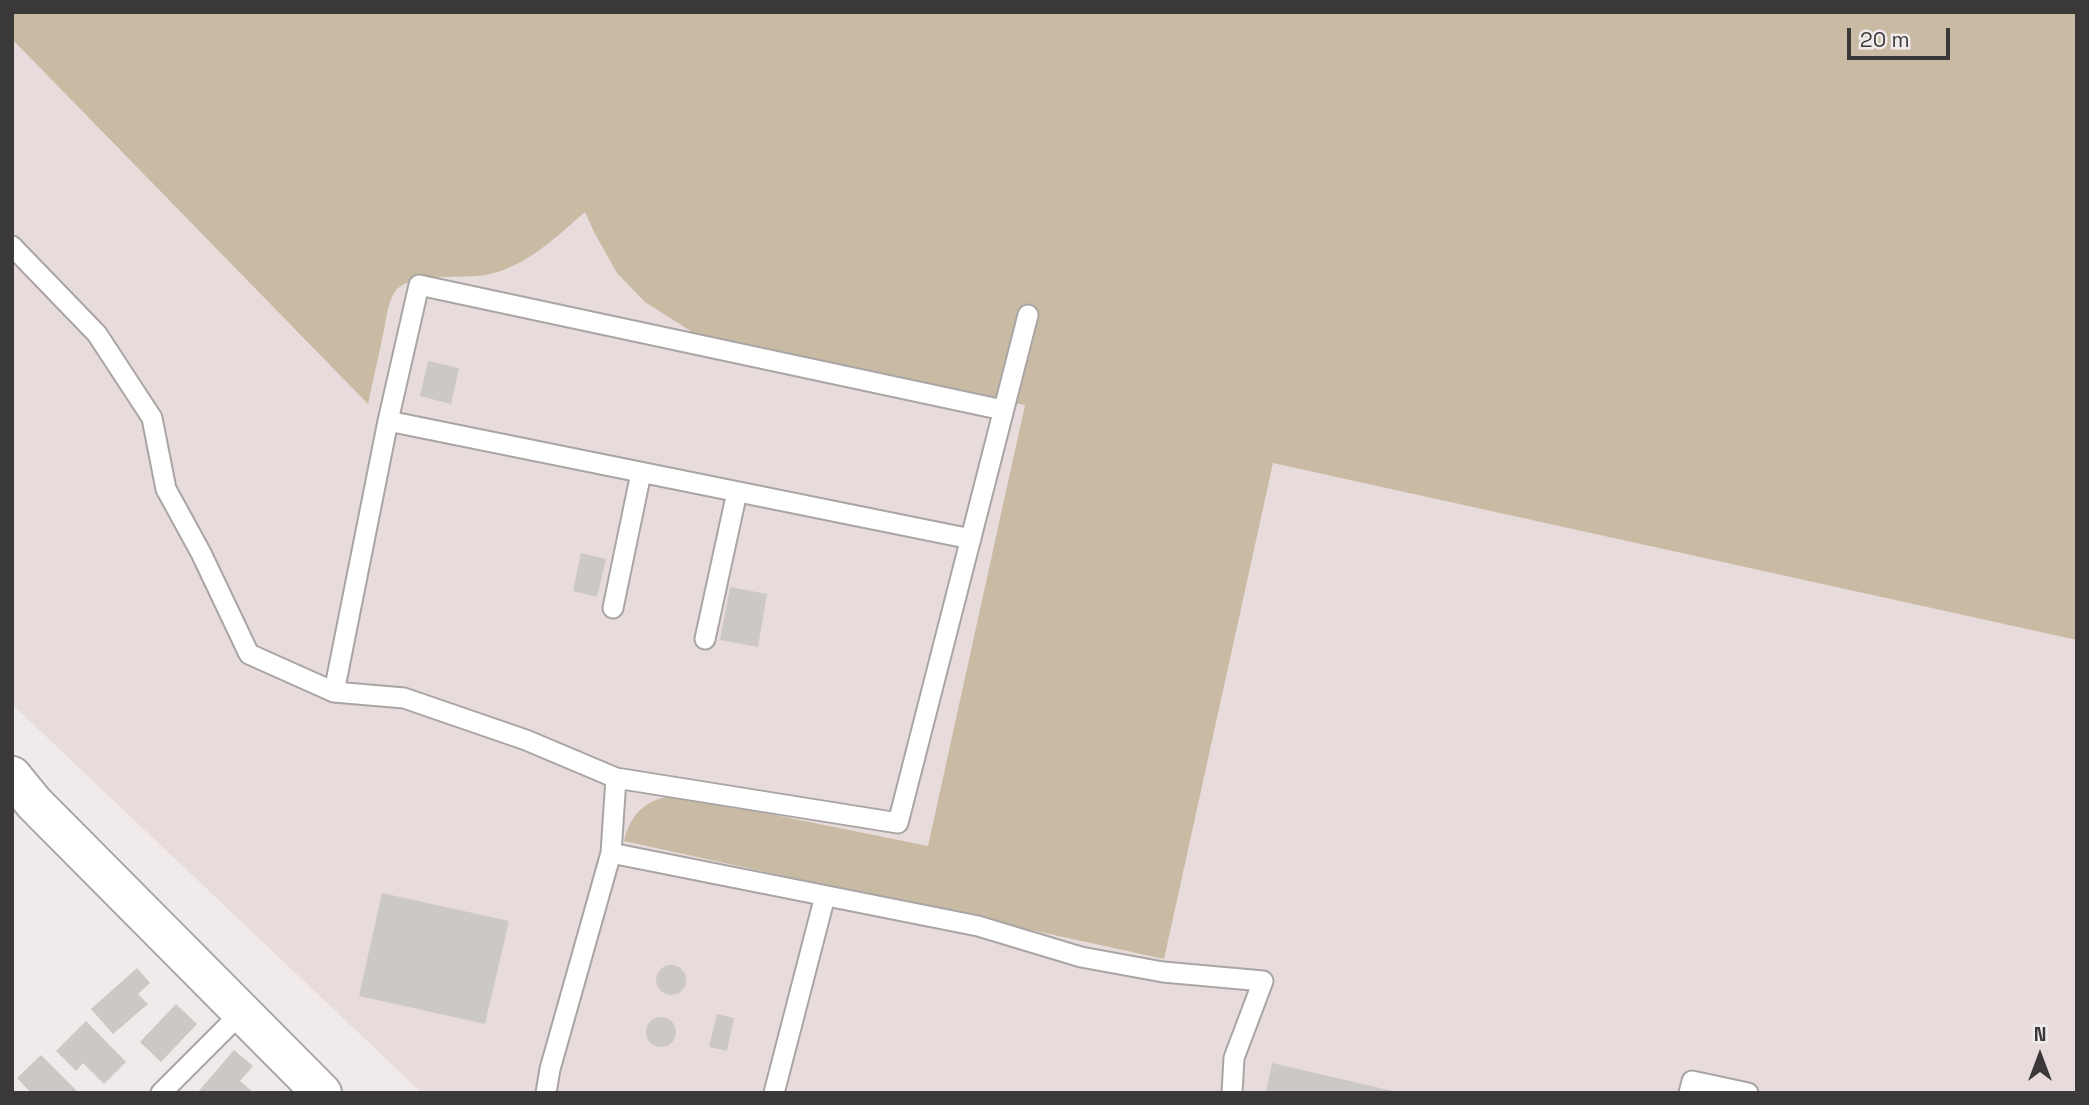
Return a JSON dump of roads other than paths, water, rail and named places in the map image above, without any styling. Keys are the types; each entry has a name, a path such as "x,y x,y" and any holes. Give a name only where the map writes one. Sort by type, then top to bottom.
{"street":[{"path":"12,776 34,803 322,1093"}],"lane":[{"path":"12,246 97,334 152,418 166,489 201,553 249,654 334,692 404,698 526,740 616,778 898,823 1028,314"},
{"path":"334,692 388,421 419,285 1003,410"},
{"path":"388,421 971,539"},
{"path":"613,608 641,473"},
{"path":"705,639 737,492"},
{"path":"547,1093 551,1069 611,853 616,778"},
{"path":"611,853 978,926 1081,957 1163,972 1263,981 1234,1058 1232,1093"},
{"path":"774,1093 825,896"},
{"path":"161,1093 242,1012"},
{"path":"1689,1093 1692,1081 1748,1093"}]}
